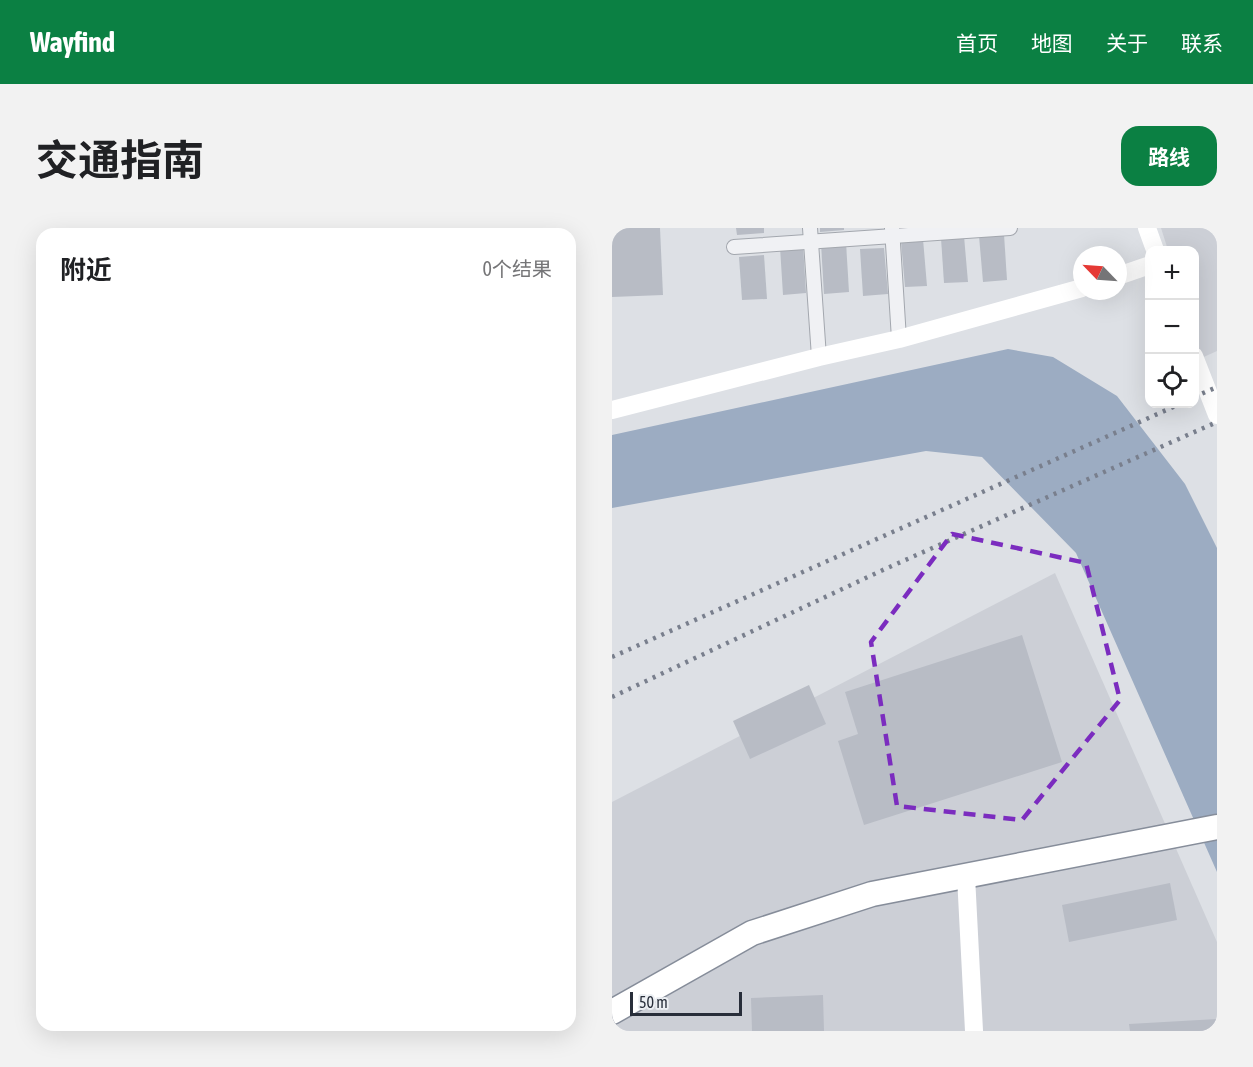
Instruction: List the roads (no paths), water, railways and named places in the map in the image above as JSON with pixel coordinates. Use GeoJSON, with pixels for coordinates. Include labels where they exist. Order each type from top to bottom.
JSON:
{"type":"FeatureCollection","features":[{"type":"Feature","properties":{"kind":"highway"},"geometry":{"type":"LineString","coordinates":[[612,1012],[752,933],[872,894],[1217,827]]}},
{"type":"Feature","properties":{"kind":"highway"},"geometry":{"type":"LineString","coordinates":[[612,1000],[748,924],[869,884],[964,866],[1159,839]]}},
{"type":"Feature","properties":{"kind":"street"},"geometry":{"type":"LineString","coordinates":[[734,247],[810,235],[1010,228]]}},
{"type":"Feature","properties":{"kind":"street"},"geometry":{"type":"LineString","coordinates":[[1147,228],[1154,246]]}},
{"type":"Feature","properties":{"kind":"street"},"geometry":{"type":"LineString","coordinates":[[892,232],[899,339]]}},
{"type":"Feature","properties":{"kind":"street"},"geometry":{"type":"LineString","coordinates":[[810,235],[819,357]]}},
{"type":"Feature","properties":{"kind":"street"},"geometry":{"type":"LineString","coordinates":[[1127,273],[1145,266]]}},
{"type":"Feature","properties":{"kind":"street"},"geometry":{"type":"LineString","coordinates":[[612,410],[899,339],[1073,291]]}},
{"type":"Feature","properties":{"kind":"street"},"geometry":{"type":"LineString","coordinates":[[1199,369],[1217,415]]}},
{"type":"Feature","properties":{"kind":"street"},"geometry":{"type":"LineString","coordinates":[[966,876],[974,1031]]}},
{"type":"Feature","properties":{"kind":"water"},"geometry":{"type":"Polygon","coordinates":[[[1008,349],[1053,357],[1117,396],[1185,484],[1217,548],[1217,872],[1076,553],[982,457],[926,451],[612,508],[612,435],[1008,349]]]}},
{"type":"Feature","properties":{"kind":"railway"},"geometry":{"type":"LineString","coordinates":[[1199,395],[1217,387]]}},
{"type":"Feature","properties":{"kind":"railway"},"geometry":{"type":"LineString","coordinates":[[612,657],[1171,408]]}},
{"type":"Feature","properties":{"kind":"railway"},"geometry":{"type":"LineString","coordinates":[[612,697],[885,569],[1217,422]]}}]}
